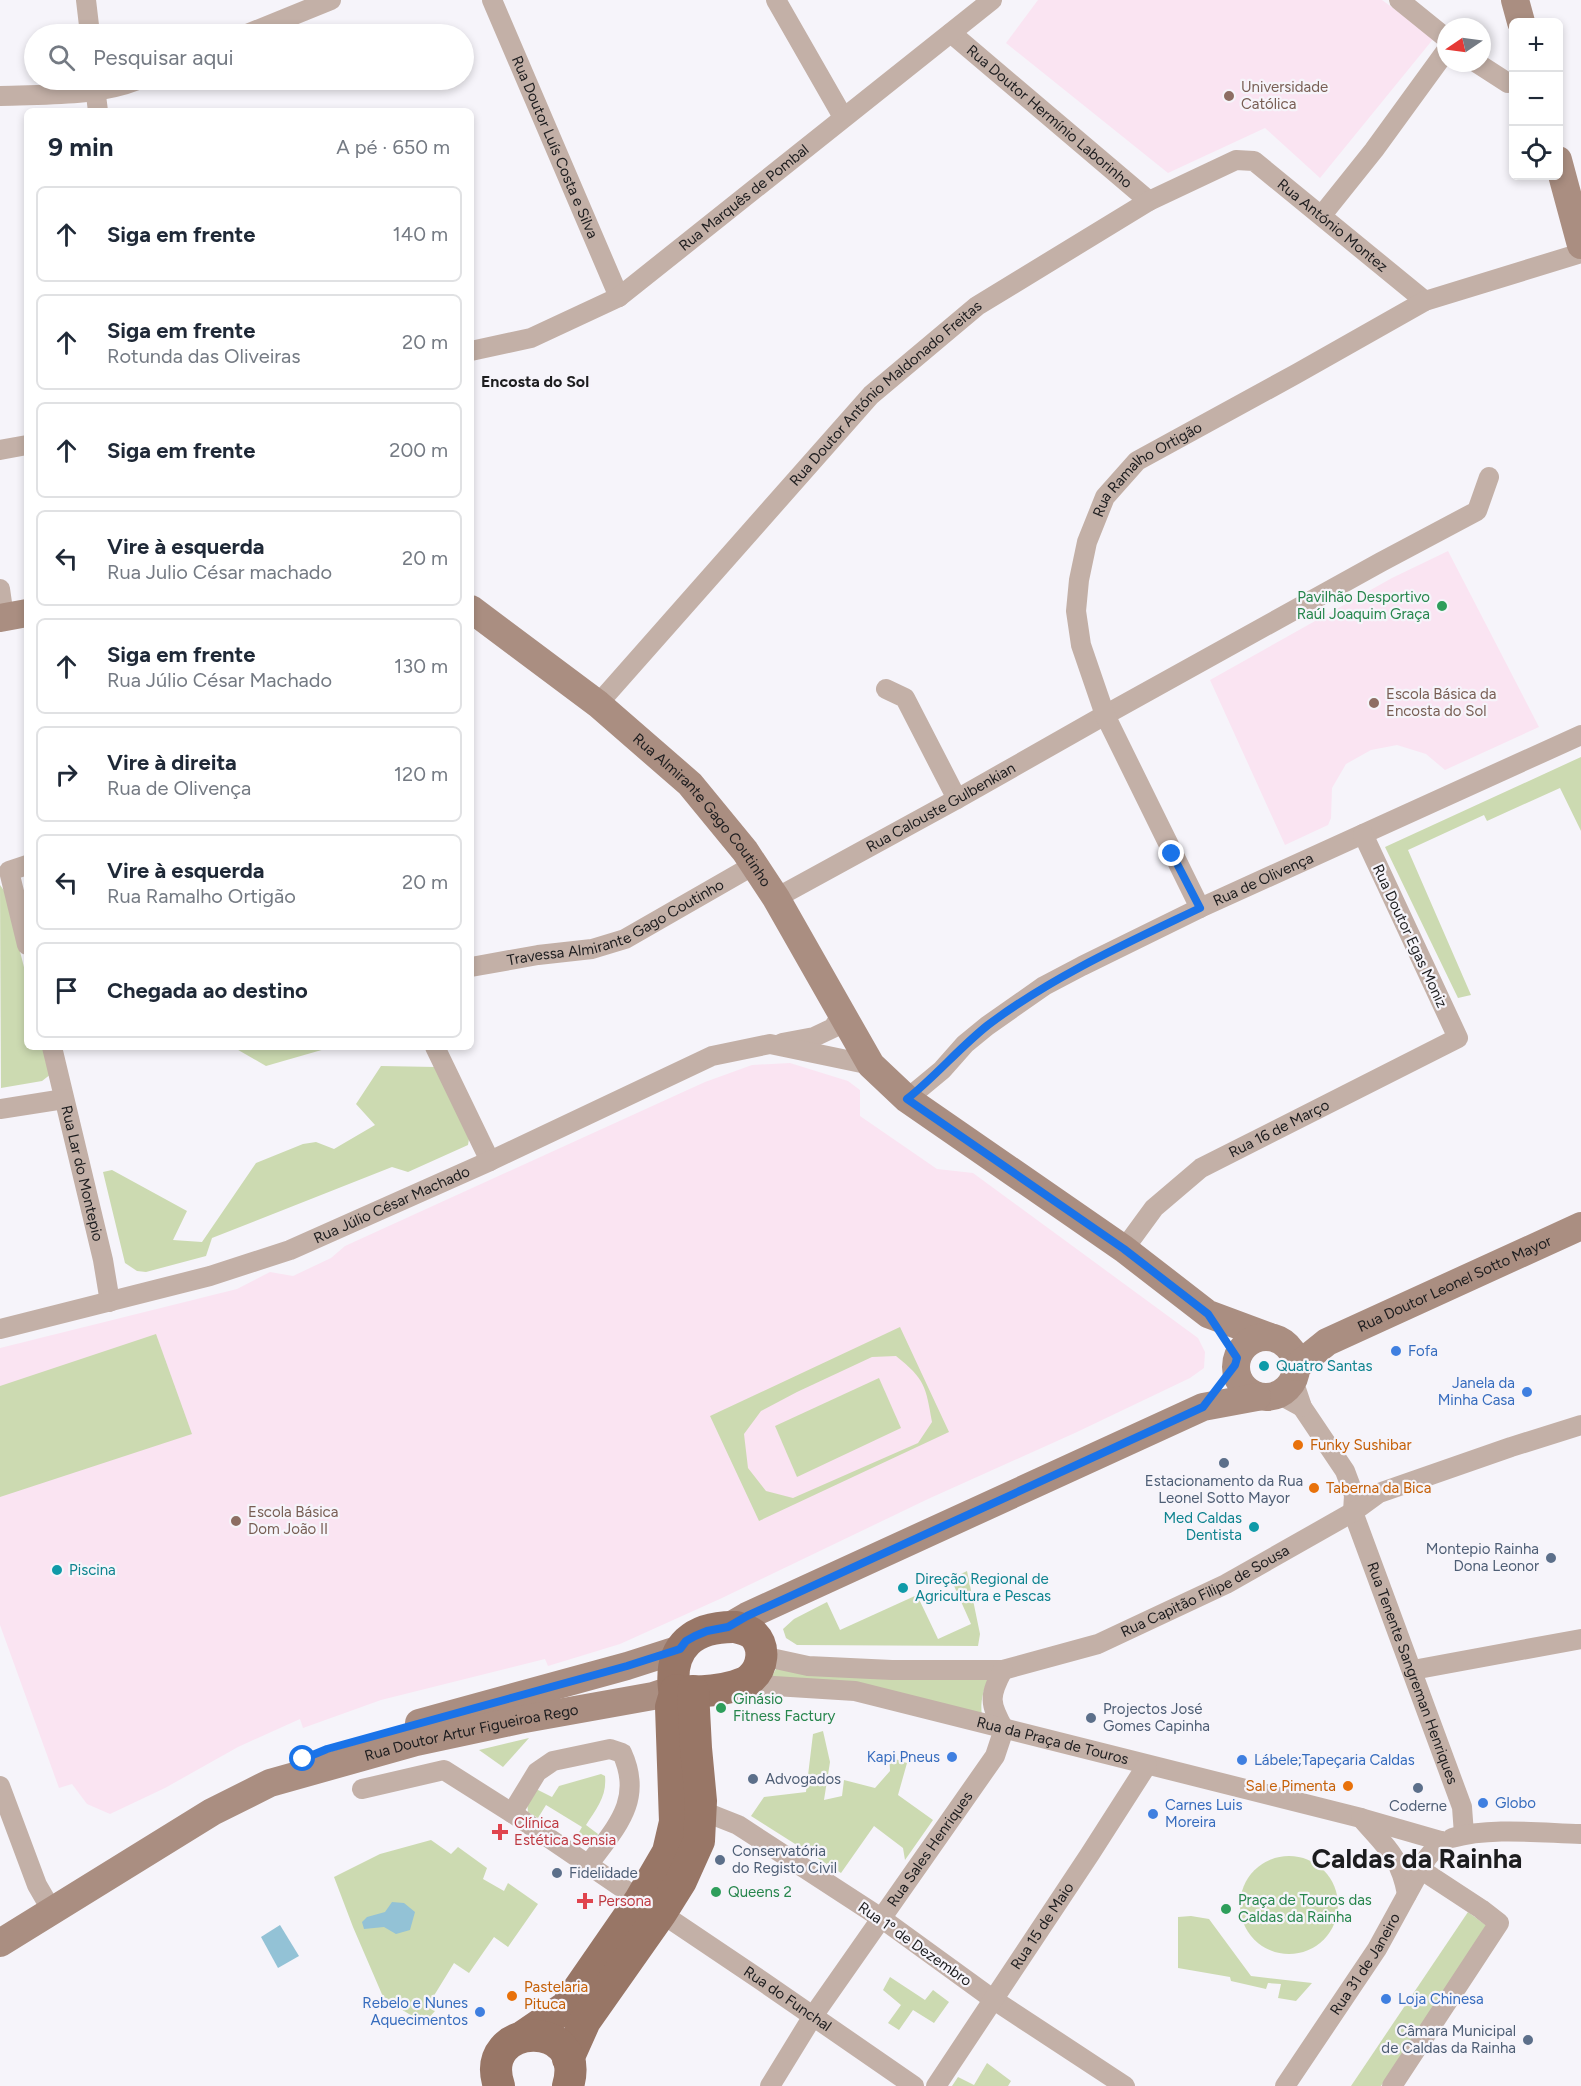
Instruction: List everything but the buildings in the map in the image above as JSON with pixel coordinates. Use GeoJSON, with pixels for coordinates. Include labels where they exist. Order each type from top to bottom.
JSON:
{"type":"FeatureCollection","features":[{"type":"Feature","properties":{"kind":"main road"},"geometry":{"type":"LineString","coordinates":[[1515,0],[1520,18]]}},
{"type":"Feature","properties":{"kind":"main road"},"geometry":{"type":"LineString","coordinates":[[1563,178],[1581,245]]}},
{"type":"Feature","properties":{"kind":"main road","name":"Rua Almirante Gago Coutinho"},"geometry":{"type":"LineString","coordinates":[[474,611],[598,705],[690,784],[754,865],[776,898],[871,1065]]}},
{"type":"Feature","properties":{"kind":"main road"},"geometry":{"type":"LineString","coordinates":[[871,1065],[907,1099],[1124,1249],[1208,1314],[1276,1339],[1289,1348],[1294,1357],[1285,1389],[1247,1392],[1236,1375],[1236,1361],[1242,1348],[1250,1341],[1260,1337],[1276,1339]]}},
{"type":"Feature","properties":{"kind":"main road","name":"Rua Doutor Leonel Sotto Mayor"},"geometry":{"type":"LineString","coordinates":[[728,1627],[747,1616],[1203,1407],[1285,1389],[1327,1342],[1581,1226]]}},
{"type":"Feature","properties":{"kind":"main road"},"geometry":{"type":"LineString","coordinates":[[1208,1314],[1236,1361]]}},
{"type":"Feature","properties":{"kind":"main road","name":"Rua Doutor Leonel Sotto Mayor"},"geometry":{"type":"LineString","coordinates":[[1276,1339],[1327,1342]]}},
{"type":"Feature","properties":{"kind":"main road","name":"Rua Doutor Leonel Sotto Mayor"},"geometry":{"type":"LineString","coordinates":[[1203,1407],[1236,1361]]}},
{"type":"Feature","properties":{"kind":"main road","name":"Rua Doutor Leonel Sotto Mayor"},"geometry":{"type":"LineString","coordinates":[[760,1649],[791,1597]]}},
{"type":"Feature","properties":{"kind":"main road"},"geometry":{"type":"LineString","coordinates":[[497,2084],[497,2061],[501,2052],[516,2039],[566,2007],[650,1907],[681,1881],[699,1841],[700,1810],[681,1690],[673,1667],[680,1649],[686,1641],[695,1636],[728,1627],[736,1627],[752,1633],[760,1649],[756,1674],[742,1684],[730,1688],[681,1690]]}},
{"type":"Feature","properties":{"kind":"main road","name":"Rua Doutor Artur Figueiroa Rego"},"geometry":{"type":"LineString","coordinates":[[0,1943],[212,1812],[270,1783],[303,1759],[327,1749],[617,1669],[680,1649]]}},
{"type":"Feature","properties":{"kind":"main road"},"geometry":{"type":"LineString","coordinates":[[572,2077],[585,2021],[650,1907],[668,1851],[675,1822],[671,1707],[681,1690]]}},
{"type":"Feature","properties":{"kind":"main road","name":"Rua Doutor Artur Figueiroa Rego"},"geometry":{"type":"LineString","coordinates":[[270,1783],[416,1742],[681,1690]]}},
{"type":"Feature","properties":{"kind":"main road"},"geometry":{"type":"LineString","coordinates":[[525,2035],[537,2035],[553,2040],[562,2048],[572,2077]]}},
{"type":"Feature","properties":{"kind":"street"},"geometry":{"type":"LineString","coordinates":[[86,0],[89,24]]}},
{"type":"Feature","properties":{"kind":"street"},"geometry":{"type":"LineString","coordinates":[[272,24],[331,0]]}},
{"type":"Feature","properties":{"kind":"street","name":"Rua Doutor Luís Costa e Silva"},"geometry":{"type":"LineString","coordinates":[[492,0],[619,297]]}},
{"type":"Feature","properties":{"kind":"street"},"geometry":{"type":"LineString","coordinates":[[776,0],[843,117]]}},
{"type":"Feature","properties":{"kind":"street","name":"Rua Marquês de Pombal"},"geometry":{"type":"LineString","coordinates":[[474,350],[531,338],[619,297],[992,0]]}},
{"type":"Feature","properties":{"kind":"street"},"geometry":{"type":"LineString","coordinates":[[1399,0],[1437,31]]}},
{"type":"Feature","properties":{"kind":"street","name":"Rua Doutor Hermínio Laborinho"},"geometry":{"type":"LineString","coordinates":[[951,33],[1149,201]]}},
{"type":"Feature","properties":{"kind":"street"},"geometry":{"type":"LineString","coordinates":[[1322,215],[1374,150],[1437,63]]}},
{"type":"Feature","properties":{"kind":"street"},"geometry":{"type":"LineString","coordinates":[[1491,72],[1509,83]]}},
{"type":"Feature","properties":{"kind":"street"},"geometry":{"type":"LineString","coordinates":[[0,96],[96,94]]}},
{"type":"Feature","properties":{"kind":"street","name":"Rua Doutor António Maldonado Freitas"},"geometry":{"type":"LineString","coordinates":[[598,705],[871,395],[977,306],[1149,201],[1236,160]]}},
{"type":"Feature","properties":{"kind":"street","name":"Rua António Montez"},"geometry":{"type":"LineString","coordinates":[[1236,160],[1254,161],[1425,301]]}},
{"type":"Feature","properties":{"kind":"street","name":"Rua Ramalho Ortigão"},"geometry":{"type":"LineString","coordinates":[[1200,908],[1105,715],[1081,645],[1076,611],[1078,580],[1087,542],[1105,497],[1137,461],[1425,301],[1581,253]]}},
{"type":"Feature","properties":{"kind":"street"},"geometry":{"type":"LineString","coordinates":[[0,450],[24,446]]}},
{"type":"Feature","properties":{"kind":"street","name":"Rua Calouste Gulbenkian"},"geometry":{"type":"LineString","coordinates":[[776,898],[1381,562],[1477,512],[1489,477]]}},
{"type":"Feature","properties":{"kind":"street"},"geometry":{"type":"LineString","coordinates":[[0,589],[10,616]]}},
{"type":"Feature","properties":{"kind":"street"},"geometry":{"type":"LineString","coordinates":[[886,689],[905,698],[957,799]]}},
{"type":"Feature","properties":{"kind":"street","name":"Rua de Olivença"},"geometry":{"type":"LineString","coordinates":[[907,1099],[942,1070],[972,1038],[1044,986],[1200,908],[1581,735]]}},
{"type":"Feature","properties":{"kind":"street","name":"Rua Doutor Egas Moniz"},"geometry":{"type":"LineString","coordinates":[[1363,834],[1458,1038]]}},
{"type":"Feature","properties":{"kind":"street","name":"Travessa Almirante Gago Coutinho"},"geometry":{"type":"LineString","coordinates":[[474,966],[538,955],[592,949],[625,939],[754,865]]}},
{"type":"Feature","properties":{"kind":"street"},"geometry":{"type":"LineString","coordinates":[[12,870],[24,930]]}},
{"type":"Feature","properties":{"kind":"street","name":"Rua Júlio César Machado"},"geometry":{"type":"LineString","coordinates":[[0,1329],[210,1276],[290,1250],[490,1161],[712,1056],[814,1037],[833,1028],[842,1014]]}},
{"type":"Feature","properties":{"kind":"street","name":"Rua 16 de Março"},"geometry":{"type":"LineString","coordinates":[[1124,1249],[1154,1208],[1201,1168],[1458,1038]]}},
{"type":"Feature","properties":{"kind":"street","name":"Rua Júlio César Machado"},"geometry":{"type":"LineString","coordinates":[[770,1044],[871,1065]]}},
{"type":"Feature","properties":{"kind":"street","name":"Rua Lar do Montepio"},"geometry":{"type":"LineString","coordinates":[[53,1050],[103,1260],[110,1302]]}},
{"type":"Feature","properties":{"kind":"street"},"geometry":{"type":"LineString","coordinates":[[436,1050],[490,1161]]}},
{"type":"Feature","properties":{"kind":"street"},"geometry":{"type":"LineString","coordinates":[[0,1109],[64,1099]]}},
{"type":"Feature","properties":{"kind":"street","name":"Rua Tenente Sangreman Henriques"},"geometry":{"type":"LineString","coordinates":[[1285,1389],[1345,1471],[1353,1492],[1353,1512],[1462,1807],[1464,1834]]}},
{"type":"Feature","properties":{"kind":"street","name":"Rua Capitão Filipe de Sousa"},"geometry":{"type":"LineString","coordinates":[[760,1649],[808,1665],[892,1670],[1003,1670],[1098,1644],[1226,1584],[1353,1512],[1379,1493],[1581,1425]]}},
{"type":"Feature","properties":{"kind":"street"},"geometry":{"type":"LineString","coordinates":[[1413,1670],[1581,1640]]}},
{"type":"Feature","properties":{"kind":"street"},"geometry":{"type":"LineString","coordinates":[[1003,1670],[992,1690],[992,1709],[1004,1729]]}},
{"type":"Feature","properties":{"kind":"street","name":"Rua da Praça de Touros"},"geometry":{"type":"LineString","coordinates":[[742,1684],[855,1691],[1361,1818],[1441,1841]]}},
{"type":"Feature","properties":{"kind":"street","name":"Rua Sales Henriques"},"geometry":{"type":"LineString","coordinates":[[770,2086],[813,2016],[995,1756],[1004,1729]]}},
{"type":"Feature","properties":{"kind":"street"},"geometry":{"type":"LineString","coordinates":[[512,1813],[537,1772],[552,1761],[610,1749],[622,1754],[627,1764],[630,1798],[624,1814],[589,1864]]}},
{"type":"Feature","properties":{"kind":"street","name":"Rua 15 de Maio"},"geometry":{"type":"LineString","coordinates":[[936,2086],[1147,1765]]}},
{"type":"Feature","properties":{"kind":"street","name":"Rua do Funchal"},"geometry":{"type":"LineString","coordinates":[[362,1789],[444,1770],[589,1864],[914,2086]]}},
{"type":"Feature","properties":{"kind":"street"},"geometry":{"type":"LineString","coordinates":[[0,1786],[37,1885],[52,1911]]}},
{"type":"Feature","properties":{"kind":"street","name":"Rua 1º de Dezembro"},"geometry":{"type":"LineString","coordinates":[[700,1810],[738,1825],[880,1918],[994,2000],[1125,2086]]}},
{"type":"Feature","properties":{"kind":"street"},"geometry":{"type":"LineString","coordinates":[[1361,1818],[1396,1858],[1403,1873],[1407,1894]]}},
{"type":"Feature","properties":{"kind":"street"},"geometry":{"type":"LineString","coordinates":[[1441,1841],[1464,1834],[1507,1832],[1581,1834]]}},
{"type":"Feature","properties":{"kind":"street","name":"Rua 31 de Janeiro"},"geometry":{"type":"LineString","coordinates":[[1284,2086],[1377,1949],[1420,1869],[1441,1841]]}},
{"type":"Feature","properties":{"kind":"street"},"geometry":{"type":"LineString","coordinates":[[1392,2086],[1499,1923],[1420,1869]]}},
{"type":"Feature","properties":{"kind":"shaded area","name":"Universidade Católica"},"geometry":{"type":"Polygon","coordinates":[[[1038,0],[1382,0],[1434,38],[1320,178],[1265,128],[1168,173],[1006,43],[1038,0]]]}},
{"type":"Feature","properties":{"kind":"shaded area","name":"Escola Básica da Encosta do Sol"},"geometry":{"type":"Polygon","coordinates":[[[1448,551],[1539,727],[1445,770],[1426,754],[1397,745],[1371,750],[1346,764],[1332,788],[1331,818],[1328,825],[1285,845],[1210,680],[1392,578],[1448,551]]]}},
{"type":"Feature","properties":{"kind":"shaded area"},"geometry":{"type":"Polygon","coordinates":[[[790,1063],[848,1081],[860,1090],[860,1116],[937,1169],[973,1173],[1198,1338],[1205,1352],[1204,1368],[1190,1378],[1077,1432],[928,1499],[722,1598],[620,1644],[548,1666],[545,1659],[381,1700],[303,1728],[300,1719],[238,1747],[165,1788],[110,1814],[87,1804],[72,1784],[59,1788],[0,1625],[0,1348],[237,1289],[270,1272],[293,1276],[331,1258],[345,1246],[705,1082],[752,1065],[790,1063]]]}},
{"type":"Feature","properties":{"kind":"green space"},"geometry":{"type":"Polygon","coordinates":[[[1581,757],[1581,831],[1560,788],[1487,821],[1484,815],[1408,850],[1471,995],[1458,998],[1385,847],[1581,757]]]}},
{"type":"Feature","properties":{"kind":"green space"},"geometry":{"type":"Polygon","coordinates":[[[0,885],[5,892],[24,967],[24,1050],[45,1050],[51,1074],[42,1081],[1,1088],[0,885]]]}},
{"type":"Feature","properties":{"kind":"green space"},"geometry":{"type":"Polygon","coordinates":[[[238,1050],[322,1050],[266,1066],[238,1050]]]}},
{"type":"Feature","properties":{"kind":"green space"},"geometry":{"type":"Polygon","coordinates":[[[381,1066],[436,1067],[469,1139],[468,1145],[408,1172],[392,1167],[212,1238],[206,1256],[146,1272],[137,1271],[125,1263],[103,1172],[112,1170],[187,1211],[173,1240],[202,1242],[256,1163],[303,1144],[316,1142],[334,1149],[375,1125],[356,1104],[381,1066]]]}},
{"type":"Feature","properties":{"kind":"green space"},"geometry":{"type":"Polygon","coordinates":[[[900,1327],[949,1432],[759,1521],[710,1416],[900,1327]],[[896,1356],[872,1357],[761,1411],[744,1434],[748,1468],[766,1491],[793,1498],[918,1443],[932,1422],[926,1392],[919,1378],[896,1356]]]}},
{"type":"Feature","properties":{"kind":"green space"},"geometry":{"type":"Polygon","coordinates":[[[156,1334],[192,1434],[0,1497],[0,1386],[156,1334]]]}},
{"type":"Feature","properties":{"kind":"green space"},"geometry":{"type":"Polygon","coordinates":[[[879,1378],[901,1428],[797,1477],[775,1426],[879,1378]]]}},
{"type":"Feature","properties":{"kind":"green space"},"geometry":{"type":"Polygon","coordinates":[[[967,1571],[980,1634],[978,1646],[797,1645],[786,1638],[783,1629],[794,1619],[827,1602],[840,1630],[917,1595],[938,1639],[971,1624],[951,1579],[967,1571]]]}},
{"type":"Feature","properties":{"kind":"green space"},"geometry":{"type":"Polygon","coordinates":[[[776,1669],[989,1677],[981,1706],[982,1716],[768,1683],[776,1669]]]}},
{"type":"Feature","properties":{"kind":"green space"},"geometry":{"type":"Polygon","coordinates":[[[823,1731],[830,1762],[824,1800],[842,1796],[844,1780],[875,1788],[890,1771],[889,1753],[895,1759],[907,1763],[898,1795],[933,1820],[905,1860],[903,1848],[874,1826],[841,1873],[751,1816],[764,1797],[806,1792],[813,1734],[823,1731]]]}},
{"type":"Feature","properties":{"kind":"green space"},"geometry":{"type":"Polygon","coordinates":[[[529,1738],[503,1767],[479,1750],[529,1738]]]}},
{"type":"Feature","properties":{"kind":"green space"},"geometry":{"type":"Polygon","coordinates":[[[601,1774],[605,1776],[603,1796],[586,1825],[598,1834],[591,1847],[585,1847],[574,1841],[582,1827],[546,1805],[538,1818],[528,1812],[527,1802],[536,1789],[552,1797],[559,1786],[601,1774]]]}},
{"type":"Feature","properties":{"kind":"green space"},"geometry":{"type":"Polygon","coordinates":[[[431,1840],[451,1854],[458,1847],[487,1868],[483,1879],[504,1891],[508,1883],[538,1904],[508,1947],[494,1937],[469,1973],[454,1963],[427,2007],[435,2011],[424,2023],[384,1999],[334,1877],[380,1854],[431,1840]]]}},
{"type":"Feature","properties":{"kind":"green space"},"geometry":{"type":"Polygon","coordinates":[[[1289,1856],[1308,1860],[1324,1870],[1334,1886],[1338,1905],[1334,1924],[1324,1940],[1308,1950],[1289,1954],[1270,1950],[1254,1940],[1244,1924],[1240,1905],[1244,1886],[1254,1870],[1270,1860],[1289,1856]]]}},
{"type":"Feature","properties":{"kind":"green space"},"geometry":{"type":"Polygon","coordinates":[[[1468,1912],[1487,1926],[1381,2086],[1351,2086],[1468,1912]]]}},
{"type":"Feature","properties":{"kind":"green space"},"geometry":{"type":"Polygon","coordinates":[[[1191,1916],[1209,1919],[1251,1976],[1312,1983],[1296,2001],[1278,1998],[1281,1984],[1268,1983],[1266,1989],[1231,1981],[1230,1977],[1178,1968],[1178,1917],[1191,1916]]]}},
{"type":"Feature","properties":{"kind":"green space"},"geometry":{"type":"Polygon","coordinates":[[[890,1977],[925,2000],[933,1990],[949,2002],[934,2023],[913,2010],[899,2030],[888,2023],[901,2005],[883,1990],[890,1977]]]}},
{"type":"Feature","properties":{"kind":"green space"},"geometry":{"type":"Polygon","coordinates":[[[987,2063],[1011,2081],[1008,2086],[952,2086],[958,2077],[974,2085],[987,2063]]]}},
{"type":"Feature","properties":{"kind":"water"},"geometry":{"type":"Polygon","coordinates":[[[392,1902],[404,1903],[415,1912],[410,1930],[396,1934],[384,1927],[364,1929],[362,1922],[367,1917],[385,1912],[392,1902]]]}},
{"type":"Feature","properties":{"kind":"water"},"geometry":{"type":"Polygon","coordinates":[[[280,1925],[299,1956],[278,1968],[261,1937],[280,1925]]]}},
{"type":"Feature","properties":{"kind":"place","name":"Universidade Católica"},"geometry":{"type":"Point","coordinates":[1229,96]}},
{"type":"Feature","properties":{"kind":"place","name":"Pavilhão Desportivo Raúl Joaquim Graça"},"geometry":{"type":"Point","coordinates":[1442,606]}},
{"type":"Feature","properties":{"kind":"place","name":"Escola Básica da Encosta do Sol"},"geometry":{"type":"Point","coordinates":[1374,703]}},
{"type":"Feature","properties":{"kind":"place","name":"Fofa"},"geometry":{"type":"Point","coordinates":[1396,1351]}},
{"type":"Feature","properties":{"kind":"place","name":"Quatro Santas"},"geometry":{"type":"Point","coordinates":[1264,1366]}},
{"type":"Feature","properties":{"kind":"place","name":"Janela da Minha Casa"},"geometry":{"type":"Point","coordinates":[1527,1392]}},
{"type":"Feature","properties":{"kind":"place","name":"Funky Sushibar"},"geometry":{"type":"Point","coordinates":[1298,1445]}},
{"type":"Feature","properties":{"kind":"place","name":"Estacionamento da Rua Leonel Sotto Mayor"},"geometry":{"type":"Point","coordinates":[1224,1463]}},
{"type":"Feature","properties":{"kind":"place","name":"Taberna da Bica"},"geometry":{"type":"Point","coordinates":[1314,1488]}},
{"type":"Feature","properties":{"kind":"place","name":"Escola Básica Dom João II"},"geometry":{"type":"Point","coordinates":[236,1521]}},
{"type":"Feature","properties":{"kind":"place","name":"Med Caldas Dentista"},"geometry":{"type":"Point","coordinates":[1254,1527]}},
{"type":"Feature","properties":{"kind":"place","name":"Montepio Rainha Dona Leonor"},"geometry":{"type":"Point","coordinates":[1551,1558]}},
{"type":"Feature","properties":{"kind":"place","name":"Piscina"},"geometry":{"type":"Point","coordinates":[57,1570]}},
{"type":"Feature","properties":{"kind":"place","name":"Direção Regional de Agricultura e Pescas"},"geometry":{"type":"Point","coordinates":[903,1588]}},
{"type":"Feature","properties":{"kind":"place","name":"Ginásio Fitness Factury"},"geometry":{"type":"Point","coordinates":[721,1708]}},
{"type":"Feature","properties":{"kind":"place","name":"Projectos José Gomes Capinha"},"geometry":{"type":"Point","coordinates":[1091,1718]}},
{"type":"Feature","properties":{"kind":"place","name":"Kapi Pneus"},"geometry":{"type":"Point","coordinates":[952,1757]}},
{"type":"Feature","properties":{"kind":"place","name":"Lábele;Tapeçaria Caldas"},"geometry":{"type":"Point","coordinates":[1242,1760]}},
{"type":"Feature","properties":{"kind":"place","name":"Advogados"},"geometry":{"type":"Point","coordinates":[753,1779]}},
{"type":"Feature","properties":{"kind":"place","name":"Sal e Pimenta"},"geometry":{"type":"Point","coordinates":[1348,1786]}},
{"type":"Feature","properties":{"kind":"place","name":"Coderne"},"geometry":{"type":"Point","coordinates":[1418,1788]}},
{"type":"Feature","properties":{"kind":"place","name":"Globo"},"geometry":{"type":"Point","coordinates":[1483,1803]}},
{"type":"Feature","properties":{"kind":"place","name":"Carnes Luis Moreira"},"geometry":{"type":"Point","coordinates":[1153,1814]}},
{"type":"Feature","properties":{"kind":"place","name":"Clínica Estética Sensia"},"geometry":{"type":"Point","coordinates":[500,1832]}},
{"type":"Feature","properties":{"kind":"place","name":"Conservatória do Registo Civil"},"geometry":{"type":"Point","coordinates":[720,1860]}},
{"type":"Feature","properties":{"kind":"place","name":"Fidelidade"},"geometry":{"type":"Point","coordinates":[557,1873]}},
{"type":"Feature","properties":{"kind":"place","name":"Queens 2"},"geometry":{"type":"Point","coordinates":[716,1892]}},
{"type":"Feature","properties":{"kind":"place","name":"Persona"},"geometry":{"type":"Point","coordinates":[585,1901]}},
{"type":"Feature","properties":{"kind":"place","name":"Praça de Touros das Caldas da Rainha"},"geometry":{"type":"Point","coordinates":[1226,1909]}},
{"type":"Feature","properties":{"kind":"place","name":"Pastelaria Pituca"},"geometry":{"type":"Point","coordinates":[512,1996]}},
{"type":"Feature","properties":{"kind":"place","name":"Loja Chinesa"},"geometry":{"type":"Point","coordinates":[1386,1999]}},
{"type":"Feature","properties":{"kind":"place","name":"Rebelo e Nunes Aquecimentos"},"geometry":{"type":"Point","coordinates":[480,2012]}},
{"type":"Feature","properties":{"kind":"place","name":"Câmara Municipal de Caldas da Rainha"},"geometry":{"type":"Point","coordinates":[1528,2040]}},
{"type":"Feature","properties":{"kind":"district","name":"Encosta do Sol"},"geometry":{"type":"Point","coordinates":[535,381]}},
{"type":"Feature","properties":{"kind":"district","name":"Caldas da Rainha"},"geometry":{"type":"Point","coordinates":[1417,1858]}},
{"type":"Feature","properties":{"kind":"route"},"geometry":{"type":"LineString","coordinates":[[303,1759],[327,1749],[627,1666],[680,1649],[686,1641],[695,1636],[728,1627],[747,1616],[1203,1407],[1235,1365],[1237,1358],[1208,1314],[1124,1249],[907,1099],[942,1070],[965,1044],[1044,986],[1200,908],[1172,854]]}}]}
